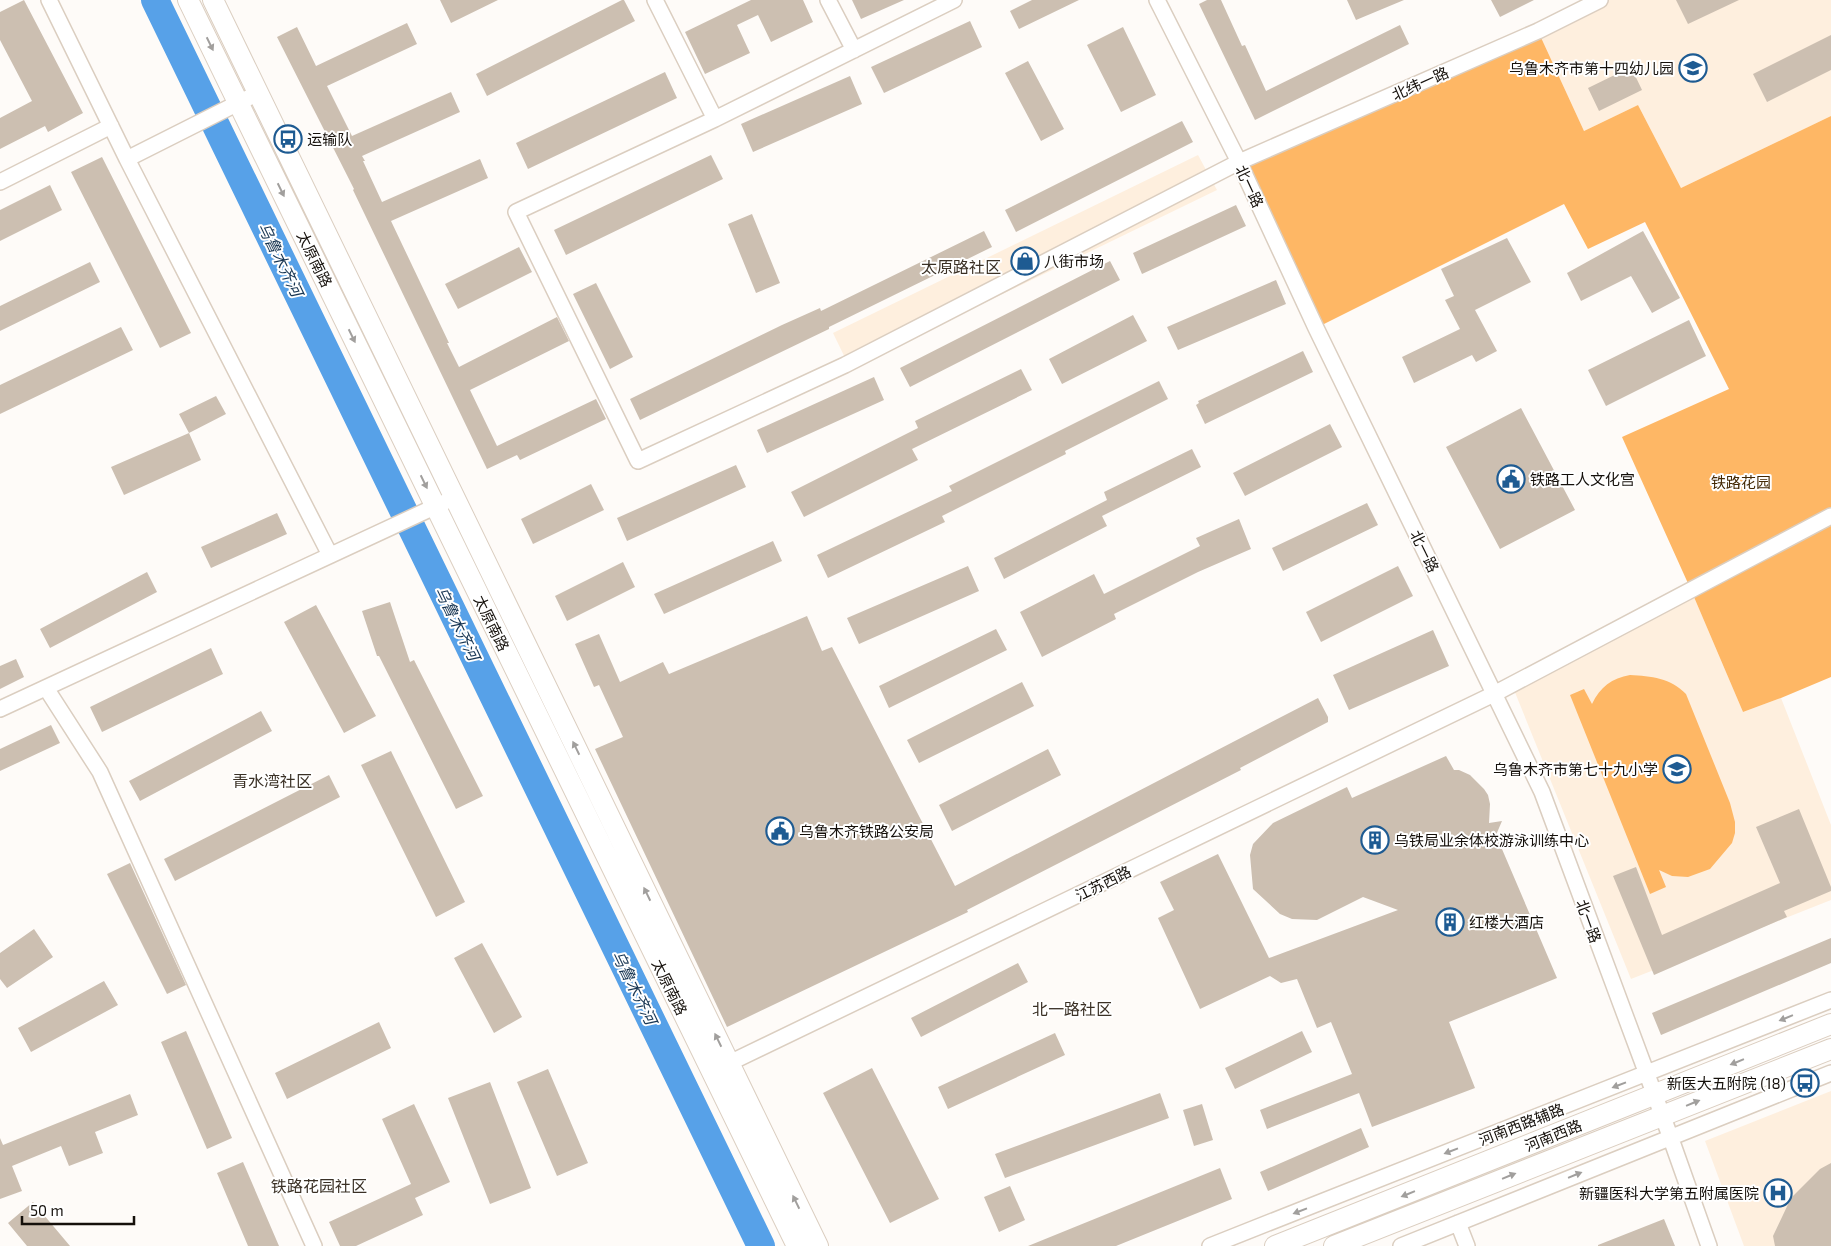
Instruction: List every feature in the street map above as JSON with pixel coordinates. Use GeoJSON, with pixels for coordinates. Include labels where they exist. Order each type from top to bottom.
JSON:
{"type":"FeatureCollection","features":[{"type":"Feature","properties":{"kind":"main road","name":"太原南路"},"geometry":{"type":"LineString","coordinates":[[188,0],[232,106],[427,509],[720,1067],[797,1246]]}},
{"type":"Feature","properties":{"kind":"main road"},"geometry":{"type":"LineString","coordinates":[[213,0],[455,498],[720,1067],[818,1246]]}},
{"type":"Feature","properties":{"kind":"main road","name":"河南西路"},"geometry":{"type":"LineString","coordinates":[[1274,1246],[1831,1024]]}},
{"type":"Feature","properties":{"kind":"main road","name":"河南西路"},"geometry":{"type":"LineString","coordinates":[[1334,1246],[1831,1049]]}},
{"type":"Feature","properties":{"kind":"street"},"geometry":{"type":"LineString","coordinates":[[49,0],[127,159],[330,554]]}},
{"type":"Feature","properties":{"kind":"street"},"geometry":{"type":"LineString","coordinates":[[655,0],[715,119],[954,0]]}},
{"type":"Feature","properties":{"kind":"street"},"geometry":{"type":"LineString","coordinates":[[828,0],[854,50]]}},
{"type":"Feature","properties":{"kind":"street","name":"北一路"},"geometry":{"type":"LineString","coordinates":[[1158,0],[1239,162],[1316,328],[1542,792],[1709,1246]]}},
{"type":"Feature","properties":{"kind":"street","name":"北纬一路"},"geometry":{"type":"LineString","coordinates":[[715,119],[516,212],[638,461],[844,365],[1239,162],[1538,31],[1600,0]]}},
{"type":"Feature","properties":{"kind":"street"},"geometry":{"type":"LineString","coordinates":[[127,159],[258,93]]}},
{"type":"Feature","properties":{"kind":"street"},"geometry":{"type":"LineString","coordinates":[[0,182],[111,126]]}},
{"type":"Feature","properties":{"kind":"street"},"geometry":{"type":"LineString","coordinates":[[0,709],[427,509],[455,498]]}},
{"type":"Feature","properties":{"kind":"street","name":"江苏西路"},"geometry":{"type":"LineString","coordinates":[[720,1067],[1494,694],[1831,516]]}},
{"type":"Feature","properties":{"kind":"street"},"geometry":{"type":"LineString","coordinates":[[46,688],[100,772],[314,1246]]}},
{"type":"Feature","properties":{"kind":"street","name":"河南西路辅路"},"geometry":{"type":"LineString","coordinates":[[1210,1246],[1831,1000]]}},
{"type":"Feature","properties":{"kind":"street"},"geometry":{"type":"LineString","coordinates":[[1401,1246],[1670,1136],[1831,1073]]}},
{"type":"Feature","properties":{"kind":"street"},"geometry":{"type":"LineString","coordinates":[[1458,1223],[1467,1246]]}},
{"type":"Feature","properties":{"kind":"shaded area","name":"乌鲁木齐市第十四幼儿园"},"geometry":{"type":"Polygon","coordinates":[[[1600,0],[1831,0],[1831,116],[1681,188],[1638,105],[1584,131],[1538,31],[1600,0]]]}},
{"type":"Feature","properties":{"kind":"shaded area","name":"八街市场"},"geometry":{"type":"Polygon","coordinates":[[[1198,155],[1217,190],[850,368],[833,333],[1198,155]]]}},
{"type":"Feature","properties":{"kind":"shaded area","name":"乌鲁木齐市第七十九小学"},"geometry":{"type":"Polygon","coordinates":[[[1691,590],[1743,712],[1781,698],[1831,825],[1831,900],[1631,979],[1512,685],[1691,590]]]}},
{"type":"Feature","properties":{"kind":"shaded area","name":"新疆医科大学第五附属医院"},"geometry":{"type":"Polygon","coordinates":[[[1831,1091],[1831,1246],[1744,1246],[1705,1141],[1831,1091]]]}},
{"type":"Feature","properties":{"kind":"green space","name":"铁路花园"},"geometry":{"type":"Polygon","coordinates":[[[1538,31],[1584,131],[1638,105],[1681,188],[1831,116],[1831,677],[1743,712],[1691,590],[1622,437],[1729,389],[1645,222],[1588,249],[1564,204],[1316,328],[1239,162],[1538,31]]]}},
{"type":"Feature","properties":{"kind":"green space"},"geometry":{"type":"Polygon","coordinates":[[[1630,675],[1653,677],[1667,681],[1686,694],[1730,803],[1735,822],[1735,833],[1732,843],[1710,869],[1688,877],[1672,876],[1659,870],[1666,887],[1650,894],[1570,695],[1584,689],[1592,704],[1607,684],[1618,678],[1630,675]]]}},
{"type":"Feature","properties":{"kind":"building"},"geometry":{"type":"Polygon","coordinates":[[[24,0],[83,113],[48,132],[45,126],[0,149],[0,118],[32,101],[0,40],[0,12],[24,0]]]}},
{"type":"Feature","properties":{"kind":"building"},"geometry":{"type":"Polygon","coordinates":[[[440,0],[498,0],[451,23],[440,0]]]}},
{"type":"Feature","properties":{"kind":"building"},"geometry":{"type":"Polygon","coordinates":[[[624,0],[635,21],[487,96],[476,74],[624,0]]]}},
{"type":"Feature","properties":{"kind":"building"},"geometry":{"type":"Polygon","coordinates":[[[751,0],[803,0],[813,22],[771,42],[758,15],[737,25],[750,53],[705,74],[685,32],[751,0]]]}},
{"type":"Feature","properties":{"kind":"building"},"geometry":{"type":"Polygon","coordinates":[[[852,0],[904,0],[861,19],[852,0]]]}},
{"type":"Feature","properties":{"kind":"building"},"geometry":{"type":"Polygon","coordinates":[[[1032,0],[1079,0],[1019,29],[1010,11],[1032,0]]]}},
{"type":"Feature","properties":{"kind":"building"},"geometry":{"type":"Polygon","coordinates":[[[1207,0],[1221,0],[1242,46],[1245,45],[1266,91],[1400,25],[1409,44],[1255,120],[1199,4],[1207,0]]]}},
{"type":"Feature","properties":{"kind":"building"},"geometry":{"type":"Polygon","coordinates":[[[1347,0],[1404,0],[1356,20],[1347,0]]]}},
{"type":"Feature","properties":{"kind":"building"},"geometry":{"type":"Polygon","coordinates":[[[1491,0],[1534,0],[1500,17],[1491,0]]]}},
{"type":"Feature","properties":{"kind":"building"},"geometry":{"type":"Polygon","coordinates":[[[1676,0],[1739,0],[1688,24],[1676,0]]]}},
{"type":"Feature","properties":{"kind":"building"},"geometry":{"type":"Polygon","coordinates":[[[970,21],[982,47],[884,93],[871,67],[970,21]]]}},
{"type":"Feature","properties":{"kind":"building"},"geometry":{"type":"Polygon","coordinates":[[[407,23],[417,44],[327,86],[352,136],[451,92],[460,112],[362,156],[382,202],[480,159],[488,178],[391,221],[459,367],[557,317],[569,341],[470,390],[497,446],[596,399],[606,419],[520,460],[517,455],[487,469],[354,189],[277,37],[297,27],[316,66],[407,23]]]}},
{"type":"Feature","properties":{"kind":"building"},"geometry":{"type":"Polygon","coordinates":[[[1123,27],[1156,95],[1121,112],[1087,45],[1123,27]]]}},
{"type":"Feature","properties":{"kind":"building"},"geometry":{"type":"Polygon","coordinates":[[[1831,35],[1831,70],[1767,102],[1753,74],[1831,35]]]}},
{"type":"Feature","properties":{"kind":"building"},"geometry":{"type":"Polygon","coordinates":[[[1028,61],[1064,129],[1041,141],[1005,73],[1028,61]]]}},
{"type":"Feature","properties":{"kind":"building"},"geometry":{"type":"Polygon","coordinates":[[[1631,67],[1642,90],[1599,111],[1588,88],[1631,67]]]}},
{"type":"Feature","properties":{"kind":"building"},"geometry":{"type":"Polygon","coordinates":[[[665,72],[677,98],[528,169],[516,143],[665,72]]]}},
{"type":"Feature","properties":{"kind":"building"},"geometry":{"type":"Polygon","coordinates":[[[850,76],[862,104],[753,152],[741,124],[850,76]]]}},
{"type":"Feature","properties":{"kind":"building"},"geometry":{"type":"Polygon","coordinates":[[[1182,121],[1193,142],[1016,232],[1005,210],[1182,121]]]}},
{"type":"Feature","properties":{"kind":"building"},"geometry":{"type":"Polygon","coordinates":[[[711,155],[723,179],[566,255],[554,230],[711,155]]]}},
{"type":"Feature","properties":{"kind":"building"},"geometry":{"type":"Polygon","coordinates":[[[102,157],[191,333],[160,348],[71,172],[102,157]]]}},
{"type":"Feature","properties":{"kind":"building"},"geometry":{"type":"Polygon","coordinates":[[[50,185],[62,210],[0,241],[0,210],[50,185]]]}},
{"type":"Feature","properties":{"kind":"building"},"geometry":{"type":"Polygon","coordinates":[[[1236,205],[1246,226],[1142,274],[1133,253],[1236,205]]]}},
{"type":"Feature","properties":{"kind":"building"},"geometry":{"type":"Polygon","coordinates":[[[752,214],[780,283],[756,293],[728,224],[752,214]]]}},
{"type":"Feature","properties":{"kind":"building"},"geometry":{"type":"Polygon","coordinates":[[[984,231],[992,247],[829,327],[829,329],[640,420],[630,399],[782,325],[820,308],[821,311],[984,231]]]}},
{"type":"Feature","properties":{"kind":"building"},"geometry":{"type":"Polygon","coordinates":[[[1643,231],[1680,298],[1652,313],[1631,276],[1581,301],[1567,273],[1643,231]]]}},
{"type":"Feature","properties":{"kind":"building"},"geometry":{"type":"Polygon","coordinates":[[[1507,238],[1531,282],[1475,310],[1497,351],[1476,362],[1472,355],[1414,383],[1402,357],[1460,329],[1445,300],[1454,296],[1441,269],[1507,238]]]}},
{"type":"Feature","properties":{"kind":"building"},"geometry":{"type":"Polygon","coordinates":[[[519,247],[532,272],[458,309],[445,284],[519,247]]]}},
{"type":"Feature","properties":{"kind":"building"},"geometry":{"type":"Polygon","coordinates":[[[1110,261],[1120,280],[910,387],[900,368],[1110,261]]]}},
{"type":"Feature","properties":{"kind":"building"},"geometry":{"type":"Polygon","coordinates":[[[90,262],[100,282],[0,331],[0,306],[90,262]]]}},
{"type":"Feature","properties":{"kind":"building"},"geometry":{"type":"Polygon","coordinates":[[[1276,280],[1286,304],[1178,350],[1167,327],[1276,280]]]}},
{"type":"Feature","properties":{"kind":"building"},"geometry":{"type":"Polygon","coordinates":[[[596,283],[633,357],[610,369],[573,294],[596,283]]]}},
{"type":"Feature","properties":{"kind":"building"},"geometry":{"type":"Polygon","coordinates":[[[1133,315],[1147,341],[1062,384],[1049,359],[1133,315]]]}},
{"type":"Feature","properties":{"kind":"building"},"geometry":{"type":"Polygon","coordinates":[[[1689,320],[1706,356],[1606,406],[1588,370],[1689,320]]]}},
{"type":"Feature","properties":{"kind":"building"},"geometry":{"type":"Polygon","coordinates":[[[121,327],[133,350],[0,414],[0,385],[121,327]]]}},
{"type":"Feature","properties":{"kind":"building"},"geometry":{"type":"Polygon","coordinates":[[[1303,351],[1313,372],[1205,424],[1196,405],[1199,403],[1198,401],[1303,351]]]}},
{"type":"Feature","properties":{"kind":"building"},"geometry":{"type":"Polygon","coordinates":[[[1021,369],[1032,390],[912,449],[918,460],[804,517],[791,492],[918,428],[915,421],[1021,369]]]}},
{"type":"Feature","properties":{"kind":"building"},"geometry":{"type":"Polygon","coordinates":[[[874,377],[884,400],[767,453],[757,430],[874,377]]]}},
{"type":"Feature","properties":{"kind":"building"},"geometry":{"type":"Polygon","coordinates":[[[1159,381],[1168,399],[1065,451],[1066,454],[942,516],[945,522],[828,578],[817,555],[952,491],[949,486],[1159,381]]]}},
{"type":"Feature","properties":{"kind":"building"},"geometry":{"type":"Polygon","coordinates":[[[216,396],[226,414],[189,433],[179,414],[216,396]]]}},
{"type":"Feature","properties":{"kind":"building","name":"铁路工人文化宫"},"geometry":{"type":"Polygon","coordinates":[[[1521,408],[1575,510],[1500,549],[1446,447],[1521,408]]]}},
{"type":"Feature","properties":{"kind":"building"},"geometry":{"type":"Polygon","coordinates":[[[1330,424],[1342,447],[1245,496],[1233,473],[1330,424]]]}},
{"type":"Feature","properties":{"kind":"building"},"geometry":{"type":"Polygon","coordinates":[[[189,433],[201,460],[124,495],[111,467],[189,433]]]}},
{"type":"Feature","properties":{"kind":"building"},"geometry":{"type":"Polygon","coordinates":[[[1192,449],[1201,467],[1102,516],[1107,526],[1004,579],[994,558],[1107,500],[1104,492],[1192,449]]]}},
{"type":"Feature","properties":{"kind":"building"},"geometry":{"type":"Polygon","coordinates":[[[736,465],[746,487],[627,541],[617,518],[736,465]]]}},
{"type":"Feature","properties":{"kind":"building"},"geometry":{"type":"Polygon","coordinates":[[[591,484],[604,510],[533,544],[521,519],[591,484]]]}},
{"type":"Feature","properties":{"kind":"building"},"geometry":{"type":"Polygon","coordinates":[[[1367,503],[1378,525],[1283,571],[1272,548],[1367,503]]]}},
{"type":"Feature","properties":{"kind":"building"},"geometry":{"type":"Polygon","coordinates":[[[277,513],[287,534],[211,568],[201,547],[277,513]]]}},
{"type":"Feature","properties":{"kind":"building"},"geometry":{"type":"Polygon","coordinates":[[[1239,519],[1251,549],[1198,572],[1114,614],[1116,619],[1042,657],[1020,612],[1094,574],[1104,594],[1200,546],[1196,538],[1239,519]]]}},
{"type":"Feature","properties":{"kind":"building"},"geometry":{"type":"Polygon","coordinates":[[[773,541],[782,561],[664,614],[654,594],[773,541]]]}},
{"type":"Feature","properties":{"kind":"building"},"geometry":{"type":"Polygon","coordinates":[[[623,562],[635,587],[567,621],[555,596],[623,562]]]}},
{"type":"Feature","properties":{"kind":"building"},"geometry":{"type":"Polygon","coordinates":[[[968,566],[979,591],[859,644],[847,618],[968,566]]]}},
{"type":"Feature","properties":{"kind":"building"},"geometry":{"type":"Polygon","coordinates":[[[1398,566],[1413,596],[1321,642],[1306,612],[1398,566]]]}},
{"type":"Feature","properties":{"kind":"building"},"geometry":{"type":"Polygon","coordinates":[[[147,572],[157,592],[50,648],[40,629],[147,572]]]}},
{"type":"Feature","properties":{"kind":"building"},"geometry":{"type":"Polygon","coordinates":[[[390,602],[410,662],[414,660],[483,796],[456,809],[379,656],[377,656],[362,611],[390,602]]]}},
{"type":"Feature","properties":{"kind":"building"},"geometry":{"type":"Polygon","coordinates":[[[316,605],[376,716],[344,733],[284,622],[316,605]]]}},
{"type":"Feature","properties":{"kind":"building","name":"乌鲁木齐铁路公安局"},"geometry":{"type":"Polygon","coordinates":[[[807,616],[822,651],[832,647],[955,886],[1318,698],[1328,717],[1328,722],[1240,768],[1241,770],[967,910],[968,912],[727,1027],[595,749],[623,737],[599,685],[594,687],[575,644],[599,634],[620,682],[663,662],[669,674],[807,616]]]}},
{"type":"Feature","properties":{"kind":"building"},"geometry":{"type":"Polygon","coordinates":[[[996,629],[1007,650],[889,708],[879,686],[996,629]]]}},
{"type":"Feature","properties":{"kind":"building"},"geometry":{"type":"Polygon","coordinates":[[[1433,630],[1449,666],[1349,710],[1333,675],[1433,630]]]}},
{"type":"Feature","properties":{"kind":"building"},"geometry":{"type":"Polygon","coordinates":[[[211,648],[223,674],[102,732],[90,707],[211,648]]]}},
{"type":"Feature","properties":{"kind":"building"},"geometry":{"type":"Polygon","coordinates":[[[16,659],[24,677],[0,689],[0,666],[16,659]]]}},
{"type":"Feature","properties":{"kind":"building"},"geometry":{"type":"Polygon","coordinates":[[[1022,682],[1034,706],[919,763],[907,740],[1022,682]]]}},
{"type":"Feature","properties":{"kind":"building"},"geometry":{"type":"Polygon","coordinates":[[[261,711],[272,731],[140,801],[129,781],[261,711]]]}},
{"type":"Feature","properties":{"kind":"building"},"geometry":{"type":"Polygon","coordinates":[[[51,725],[60,743],[0,771],[0,749],[51,725]]]}},
{"type":"Feature","properties":{"kind":"building"},"geometry":{"type":"Polygon","coordinates":[[[1048,749],[1061,775],[952,831],[939,805],[1048,749]]]}},
{"type":"Feature","properties":{"kind":"building"},"geometry":{"type":"Polygon","coordinates":[[[391,751],[465,902],[436,917],[361,765],[391,751]]]}},
{"type":"Feature","properties":{"kind":"building"},"geometry":{"type":"Polygon","coordinates":[[[1446,756],[1454,770],[1470,775],[1488,795],[1490,804],[1489,823],[1502,821],[1496,835],[1557,978],[1449,1022],[1475,1088],[1372,1127],[1359,1093],[1267,1129],[1260,1110],[1352,1074],[1331,1022],[1317,1028],[1297,979],[1281,983],[1270,976],[1200,1009],[1158,918],[1174,910],[1160,882],[1218,854],[1269,958],[1398,910],[1363,897],[1317,920],[1292,919],[1280,914],[1253,889],[1250,855],[1253,844],[1273,823],[1347,787],[1352,798],[1446,756]]]}},
{"type":"Feature","properties":{"kind":"building"},"geometry":{"type":"Polygon","coordinates":[[[329,775],[340,797],[175,881],[164,859],[329,775]]]}},
{"type":"Feature","properties":{"kind":"building"},"geometry":{"type":"Polygon","coordinates":[[[1799,809],[1831,891],[1784,911],[1787,917],[1654,975],[1613,876],[1636,867],[1662,935],[1780,883],[1756,827],[1799,809]]]}},
{"type":"Feature","properties":{"kind":"building"},"geometry":{"type":"Polygon","coordinates":[[[130,863],[186,985],[167,994],[107,874],[130,863]]]}},
{"type":"Feature","properties":{"kind":"building"},"geometry":{"type":"Polygon","coordinates":[[[34,929],[53,957],[7,988],[0,979],[0,953],[34,929]]]}},
{"type":"Feature","properties":{"kind":"building"},"geometry":{"type":"Polygon","coordinates":[[[1831,938],[1831,963],[1661,1035],[1652,1013],[1831,938]]]}},
{"type":"Feature","properties":{"kind":"building"},"geometry":{"type":"Polygon","coordinates":[[[482,943],[522,1017],[494,1033],[454,958],[482,943]]]}},
{"type":"Feature","properties":{"kind":"building"},"geometry":{"type":"Polygon","coordinates":[[[1018,963],[1028,982],[921,1037],[911,1018],[1018,963]]]}},
{"type":"Feature","properties":{"kind":"building"},"geometry":{"type":"Polygon","coordinates":[[[104,981],[118,1005],[31,1052],[18,1028],[104,981]]]}},
{"type":"Feature","properties":{"kind":"building"},"geometry":{"type":"Polygon","coordinates":[[[379,1022],[391,1048],[287,1099],[275,1073],[379,1022]]]}},
{"type":"Feature","properties":{"kind":"building"},"geometry":{"type":"Polygon","coordinates":[[[186,1031],[232,1138],[207,1149],[161,1042],[186,1031]]]}},
{"type":"Feature","properties":{"kind":"building"},"geometry":{"type":"Polygon","coordinates":[[[1302,1031],[1312,1052],[1235,1089],[1225,1068],[1302,1031]]]}},
{"type":"Feature","properties":{"kind":"building"},"geometry":{"type":"Polygon","coordinates":[[[1055,1033],[1065,1055],[948,1109],[938,1087],[1055,1033]]]}},
{"type":"Feature","properties":{"kind":"building"},"geometry":{"type":"Polygon","coordinates":[[[872,1068],[939,1199],[890,1223],[823,1093],[872,1068]]]}},
{"type":"Feature","properties":{"kind":"building"},"geometry":{"type":"Polygon","coordinates":[[[548,1069],[588,1163],[557,1176],[517,1082],[548,1069]]]}},
{"type":"Feature","properties":{"kind":"building"},"geometry":{"type":"Polygon","coordinates":[[[490,1082],[531,1188],[490,1204],[448,1098],[490,1082]]]}},
{"type":"Feature","properties":{"kind":"building"},"geometry":{"type":"Polygon","coordinates":[[[1160,1093],[1169,1118],[1005,1178],[995,1154],[1160,1093]]]}},
{"type":"Feature","properties":{"kind":"building"},"geometry":{"type":"Polygon","coordinates":[[[130,1094],[138,1115],[95,1132],[103,1153],[69,1166],[61,1146],[12,1166],[22,1191],[0,1199],[0,1138],[3,1145],[130,1094]]]}},
{"type":"Feature","properties":{"kind":"building"},"geometry":{"type":"Polygon","coordinates":[[[414,1104],[450,1182],[415,1198],[423,1215],[356,1246],[340,1246],[329,1222],[411,1184],[382,1119],[414,1104]]]}},
{"type":"Feature","properties":{"kind":"building"},"geometry":{"type":"Polygon","coordinates":[[[1202,1104],[1213,1140],[1194,1146],[1183,1110],[1202,1104]]]}},
{"type":"Feature","properties":{"kind":"building"},"geometry":{"type":"Polygon","coordinates":[[[1361,1128],[1369,1147],[1268,1191],[1260,1172],[1361,1128]]]}},
{"type":"Feature","properties":{"kind":"building"},"geometry":{"type":"Polygon","coordinates":[[[243,1162],[279,1246],[248,1246],[217,1173],[243,1162]]]}},
{"type":"Feature","properties":{"kind":"building"},"geometry":{"type":"Polygon","coordinates":[[[1831,1163],[1831,1246],[1775,1246],[1773,1236],[1791,1198],[1820,1169],[1831,1163]]]}},
{"type":"Feature","properties":{"kind":"building"},"geometry":{"type":"Polygon","coordinates":[[[1220,1168],[1232,1199],[1116,1246],[1028,1246],[1220,1168]]]}},
{"type":"Feature","properties":{"kind":"building"},"geometry":{"type":"Polygon","coordinates":[[[1010,1186],[1025,1220],[999,1232],[984,1197],[1010,1186]]]}},
{"type":"Feature","properties":{"kind":"building"},"geometry":{"type":"Polygon","coordinates":[[[33,1202],[70,1246],[27,1246],[8,1223],[33,1202]]]}},
{"type":"Feature","properties":{"kind":"building"},"geometry":{"type":"Polygon","coordinates":[[[1664,1219],[1675,1246],[1598,1246],[1598,1245],[1664,1219]]]}},
{"type":"Feature","properties":{"kind":"waterway","name":"乌鲁木齐河"},"geometry":{"type":"LineString","coordinates":[[155,0],[761,1246]]}},
{"type":"Feature","properties":{"kind":"place","name":"乌鲁木齐市第十四幼儿园"},"geometry":{"type":"Point","coordinates":[1693,68]}},
{"type":"Feature","properties":{"kind":"place","name":"运输队"},"geometry":{"type":"Point","coordinates":[288,139]}},
{"type":"Feature","properties":{"kind":"place","name":"八街市场"},"geometry":{"type":"Point","coordinates":[1025,261]}},
{"type":"Feature","properties":{"kind":"place","name":"铁路工人文化宫"},"geometry":{"type":"Point","coordinates":[1511,479]}},
{"type":"Feature","properties":{"kind":"place","name":"乌鲁木齐市第七十九小学"},"geometry":{"type":"Point","coordinates":[1677,769]}},
{"type":"Feature","properties":{"kind":"place","name":"乌鲁木齐铁路公安局"},"geometry":{"type":"Point","coordinates":[780,831]}},
{"type":"Feature","properties":{"kind":"place","name":"乌铁局业余体校游泳训练中心"},"geometry":{"type":"Point","coordinates":[1375,840]}},
{"type":"Feature","properties":{"kind":"place","name":"红楼大酒店"},"geometry":{"type":"Point","coordinates":[1450,922]}},
{"type":"Feature","properties":{"kind":"place","name":"新医大五附院 (18)"},"geometry":{"type":"Point","coordinates":[1805,1083]}},
{"type":"Feature","properties":{"kind":"place","name":"新疆医科大学第五附属医院"},"geometry":{"type":"Point","coordinates":[1778,1193]}},
{"type":"Feature","properties":{"kind":"district","name":"太原路社区"},"geometry":{"type":"Point","coordinates":[961,266]}},
{"type":"Feature","properties":{"kind":"district","name":"青水湾社区"},"geometry":{"type":"Point","coordinates":[272,780]}},
{"type":"Feature","properties":{"kind":"district","name":"北一路社区"},"geometry":{"type":"Point","coordinates":[1072,1008]}},
{"type":"Feature","properties":{"kind":"district","name":"铁路花园社区"},"geometry":{"type":"Point","coordinates":[319,1185]}}]}
